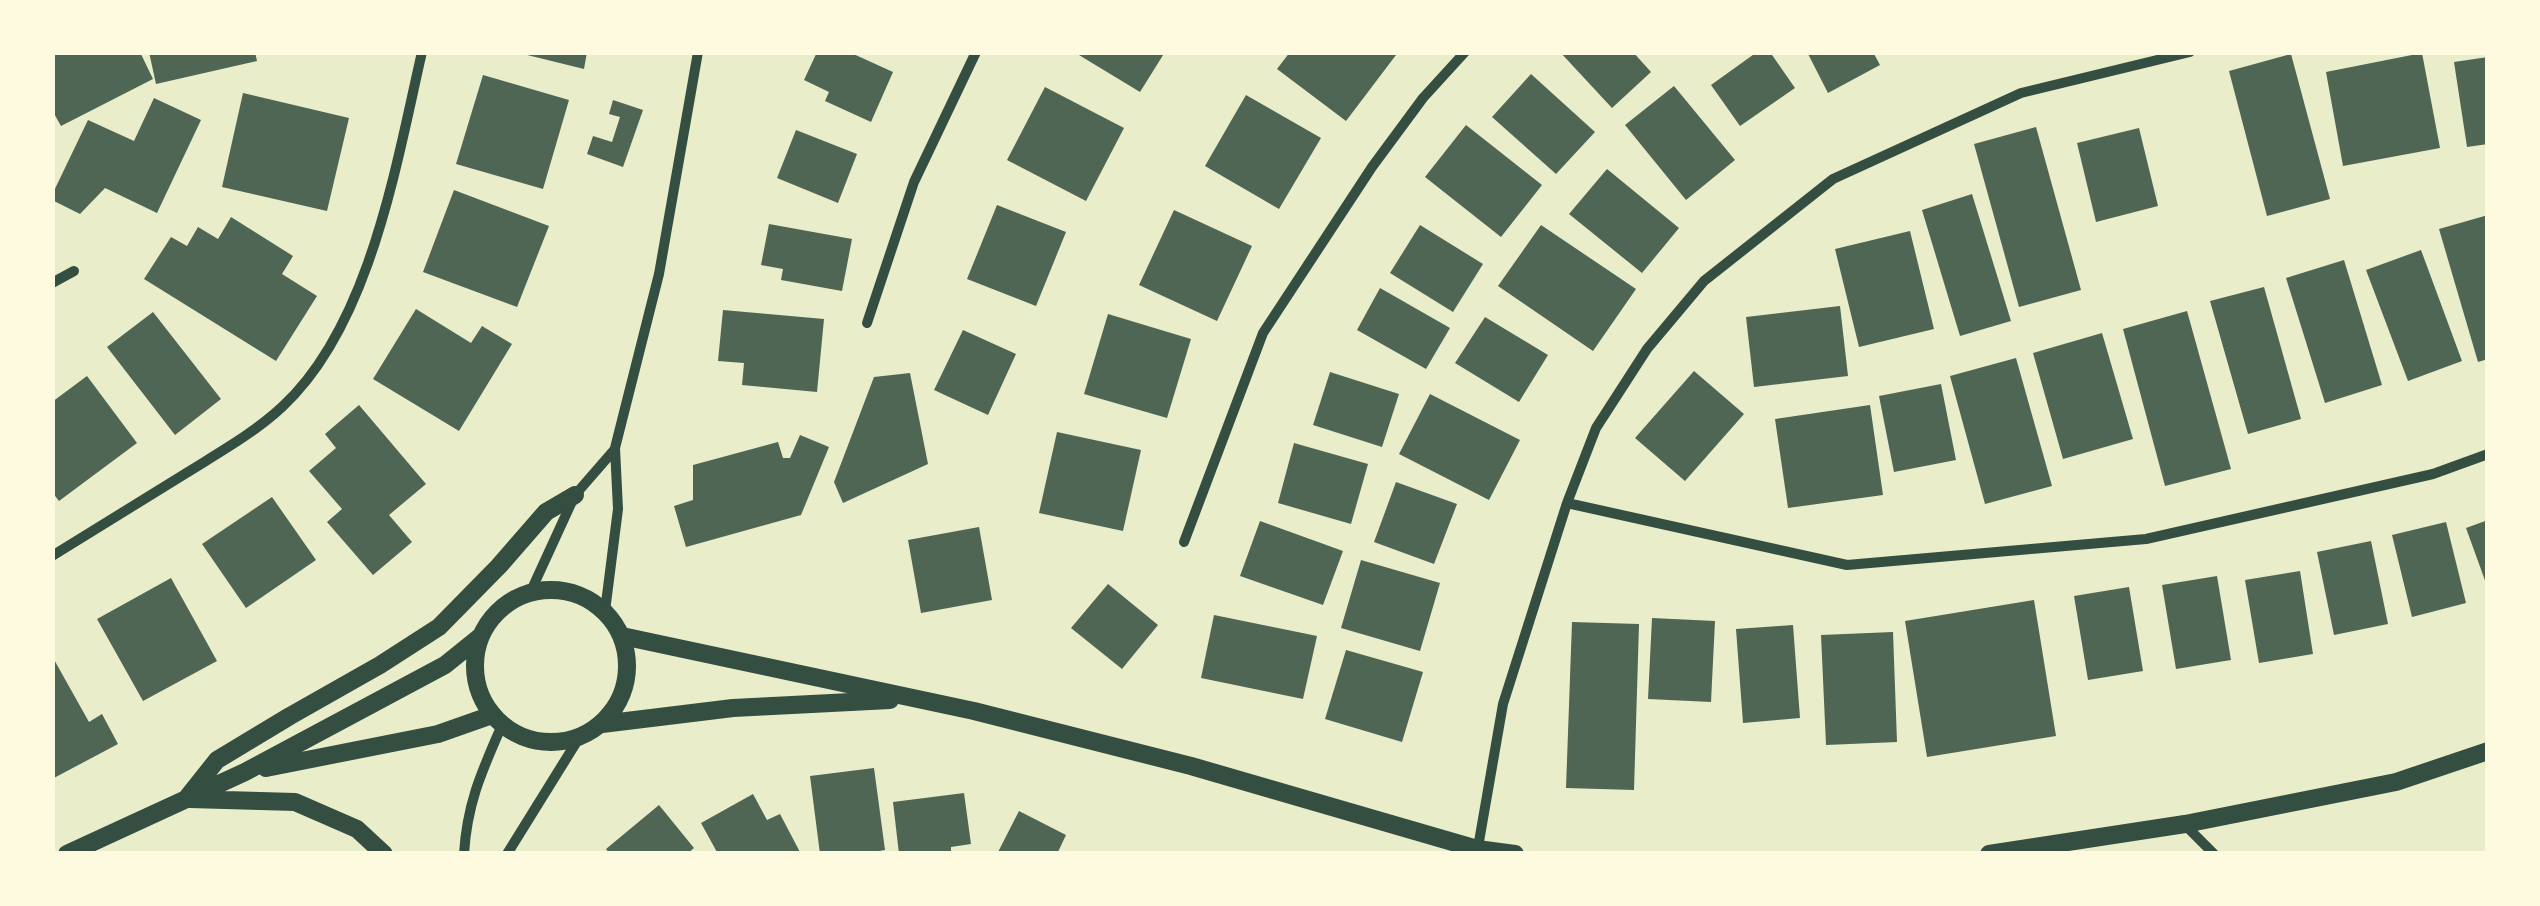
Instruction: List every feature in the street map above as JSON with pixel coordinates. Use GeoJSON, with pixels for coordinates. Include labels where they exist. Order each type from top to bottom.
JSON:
{"type":"FeatureCollection","features":[{"type":"Feature","properties":{"kind":"street"},"geometry":{"type":"LineString","coordinates":[[52,556],[231,445],[282,407],[320,363],[350,311],[388,196],[422,52]]}},
{"type":"Feature","properties":{"kind":"street"},"geometry":{"type":"LineString","coordinates":[[605,611],[618,510],[616,448],[658,274],[698,52]]}},
{"type":"Feature","properties":{"kind":"street"},"geometry":{"type":"LineString","coordinates":[[867,322],[914,182],[976,52]]}},
{"type":"Feature","properties":{"kind":"street"},"geometry":{"type":"LineString","coordinates":[[1184,542],[1263,333],[1372,166],[1423,98],[1465,52]]}},
{"type":"Feature","properties":{"kind":"street"},"geometry":{"type":"LineString","coordinates":[[1477,851],[1504,704],[1567,502],[1596,428],[1658,336],[1704,281],[1833,179],[2020,93],[2190,52]]}},
{"type":"Feature","properties":{"kind":"street"},"geometry":{"type":"LineString","coordinates":[[52,284],[74,270]]}},
{"type":"Feature","properties":{"kind":"street"},"geometry":{"type":"LineString","coordinates":[[186,799],[217,760],[440,627],[546,512],[575,494],[616,448]]}},
{"type":"Feature","properties":{"kind":"street"},"geometry":{"type":"LineString","coordinates":[[1567,502],[1847,566],[2146,539],[2433,474],[2488,454]]}},
{"type":"Feature","properties":{"kind":"street"},"geometry":{"type":"LineString","coordinates":[[530,593],[575,494]]}},
{"type":"Feature","properties":{"kind":"street"},"geometry":{"type":"LineString","coordinates":[[562,590],[578,594],[605,611],[622,636],[628,660],[626,684],[618,706],[602,724],[579,738],[539,742],[519,736],[497,720],[481,697],[475,656],[481,636],[500,609],[530,593],[562,590]]}},
{"type":"Feature","properties":{"kind":"street"},"geometry":{"type":"LineString","coordinates":[[67,854],[246,772],[445,665],[481,636]]}},
{"type":"Feature","properties":{"kind":"street"},"geometry":{"type":"LineString","coordinates":[[622,636],[974,710],[1192,766],[1477,851],[1515,854]]}},
{"type":"Feature","properties":{"kind":"street"},"geometry":{"type":"LineString","coordinates":[[602,724],[733,708],[912,698]]}},
{"type":"Feature","properties":{"kind":"street"},"geometry":{"type":"LineString","coordinates":[[246,772],[497,720]]}},
{"type":"Feature","properties":{"kind":"street"},"geometry":{"type":"LineString","coordinates":[[464,854],[474,788],[497,720]]}},
{"type":"Feature","properties":{"kind":"street"},"geometry":{"type":"LineString","coordinates":[[507,854],[579,738]]}},
{"type":"Feature","properties":{"kind":"street"},"geometry":{"type":"LineString","coordinates":[[1989,854],[2185,824],[2396,782],[2488,750]]}},
{"type":"Feature","properties":{"kind":"street"},"geometry":{"type":"LineString","coordinates":[[186,799],[295,802],[357,829],[384,854]]}},
{"type":"Feature","properties":{"kind":"street"},"geometry":{"type":"LineString","coordinates":[[2185,824],[2214,854]]}},
{"type":"Feature","properties":{"kind":"building"},"geometry":{"type":"Polygon","coordinates":[[[52,52],[140,52],[153,79],[61,126],[52,110],[52,52]]]}},
{"type":"Feature","properties":{"kind":"building"},"geometry":{"type":"Polygon","coordinates":[[[149,52],[255,52],[257,61],[156,84],[149,52]]]}},
{"type":"Feature","properties":{"kind":"building"},"geometry":{"type":"Polygon","coordinates":[[[515,52],[587,52],[584,69],[515,52]]]}},
{"type":"Feature","properties":{"kind":"building"},"geometry":{"type":"Polygon","coordinates":[[[817,52],[849,52],[893,72],[871,122],[825,101],[829,92],[804,80],[817,52]]]}},
{"type":"Feature","properties":{"kind":"building"},"geometry":{"type":"Polygon","coordinates":[[[1074,52],[1165,52],[1140,92],[1074,52]]]}},
{"type":"Feature","properties":{"kind":"building"},"geometry":{"type":"Polygon","coordinates":[[[1290,52],[1396,55],[1346,121],[1277,69],[1290,52]]]}},
{"type":"Feature","properties":{"kind":"building"},"geometry":{"type":"Polygon","coordinates":[[[1560,52],[1633,52],[1651,72],[1612,108],[1560,52]]]}},
{"type":"Feature","properties":{"kind":"building"},"geometry":{"type":"Polygon","coordinates":[[[1757,52],[1770,52],[1795,88],[1740,126],[1711,85],[1757,52]]]}},
{"type":"Feature","properties":{"kind":"building"},"geometry":{"type":"Polygon","coordinates":[[[1807,52],[1873,52],[1880,65],[1828,93],[1807,52]]]}},
{"type":"Feature","properties":{"kind":"building"},"geometry":{"type":"Polygon","coordinates":[[[2422,53],[2440,148],[2343,166],[2326,72],[2422,53]]]}},
{"type":"Feature","properties":{"kind":"building"},"geometry":{"type":"Polygon","coordinates":[[[2291,54],[2330,199],[2267,216],[2229,71],[2291,54]]]}},
{"type":"Feature","properties":{"kind":"building"},"geometry":{"type":"Polygon","coordinates":[[[2488,57],[2488,144],[2467,147],[2454,62],[2488,57]]]}},
{"type":"Feature","properties":{"kind":"building"},"geometry":{"type":"Polygon","coordinates":[[[1531,74],[1595,132],[1556,174],[1492,117],[1531,74]]]}},
{"type":"Feature","properties":{"kind":"building"},"geometry":{"type":"Polygon","coordinates":[[[483,75],[569,100],[543,189],[456,164],[483,75]]]}},
{"type":"Feature","properties":{"kind":"building"},"geometry":{"type":"Polygon","coordinates":[[[1674,86],[1735,160],[1686,200],[1625,125],[1674,86]]]}},
{"type":"Feature","properties":{"kind":"building"},"geometry":{"type":"Polygon","coordinates":[[[1045,87],[1124,128],[1086,201],[1007,160],[1045,87]]]}},
{"type":"Feature","properties":{"kind":"building"},"geometry":{"type":"Polygon","coordinates":[[[243,93],[349,118],[327,211],[222,187],[243,93]]]}},
{"type":"Feature","properties":{"kind":"building"},"geometry":{"type":"Polygon","coordinates":[[[1246,95],[1321,138],[1279,209],[1205,166],[1246,95]]]}},
{"type":"Feature","properties":{"kind":"building"},"geometry":{"type":"Polygon","coordinates":[[[154,98],[201,120],[157,213],[105,188],[80,214],[52,200],[88,120],[134,141],[154,98]]]}},
{"type":"Feature","properties":{"kind":"building"},"geometry":{"type":"Polygon","coordinates":[[[613,100],[643,110],[623,167],[587,154],[593,136],[612,142],[620,117],[609,114],[613,100]]]}},
{"type":"Feature","properties":{"kind":"building"},"geometry":{"type":"Polygon","coordinates":[[[1466,125],[1542,185],[1501,237],[1425,177],[1466,125]]]}},
{"type":"Feature","properties":{"kind":"building"},"geometry":{"type":"Polygon","coordinates":[[[2036,127],[2081,290],[2019,307],[1974,144],[2036,127]]]}},
{"type":"Feature","properties":{"kind":"building"},"geometry":{"type":"Polygon","coordinates":[[[2139,128],[2158,206],[2096,222],[2077,143],[2139,128]]]}},
{"type":"Feature","properties":{"kind":"building"},"geometry":{"type":"Polygon","coordinates":[[[796,130],[857,154],[838,203],[777,178],[796,130]]]}},
{"type":"Feature","properties":{"kind":"building"},"geometry":{"type":"Polygon","coordinates":[[[1607,169],[1679,228],[1642,273],[1569,214],[1607,169]]]}},
{"type":"Feature","properties":{"kind":"building"},"geometry":{"type":"Polygon","coordinates":[[[454,190],[549,226],[517,307],[423,272],[454,190]]]}},
{"type":"Feature","properties":{"kind":"building"},"geometry":{"type":"Polygon","coordinates":[[[1972,194],[2011,321],[1960,336],[1922,210],[1972,194]]]}},
{"type":"Feature","properties":{"kind":"building"},"geometry":{"type":"Polygon","coordinates":[[[997,205],[1066,232],[1036,306],[967,279],[997,205]]]}},
{"type":"Feature","properties":{"kind":"building"},"geometry":{"type":"Polygon","coordinates":[[[1174,210],[1252,246],[1217,321],[1139,285],[1174,210]]]}},
{"type":"Feature","properties":{"kind":"building"},"geometry":{"type":"Polygon","coordinates":[[[2488,215],[2488,359],[2478,362],[2439,229],[2488,215]]]}},
{"type":"Feature","properties":{"kind":"building"},"geometry":{"type":"Polygon","coordinates":[[[231,217],[293,256],[282,274],[317,296],[276,361],[144,279],[171,237],[187,246],[198,227],[218,239],[231,217]]]}},
{"type":"Feature","properties":{"kind":"building"},"geometry":{"type":"Polygon","coordinates":[[[769,224],[852,239],[842,291],[781,280],[783,269],[761,265],[769,224]]]}},
{"type":"Feature","properties":{"kind":"building"},"geometry":{"type":"Polygon","coordinates":[[[1420,225],[1483,264],[1453,312],[1390,273],[1420,225]]]}},
{"type":"Feature","properties":{"kind":"building"},"geometry":{"type":"Polygon","coordinates":[[[1541,225],[1636,289],[1593,351],[1498,286],[1541,225]]]}},
{"type":"Feature","properties":{"kind":"building"},"geometry":{"type":"Polygon","coordinates":[[[1910,231],[1934,329],[1859,347],[1835,249],[1910,231]]]}},
{"type":"Feature","properties":{"kind":"building"},"geometry":{"type":"Polygon","coordinates":[[[2421,250],[2462,361],[2408,381],[2366,270],[2421,250]]]}},
{"type":"Feature","properties":{"kind":"building"},"geometry":{"type":"Polygon","coordinates":[[[2344,260],[2382,385],[2325,403],[2286,278],[2344,260]]]}},
{"type":"Feature","properties":{"kind":"building"},"geometry":{"type":"Polygon","coordinates":[[[2264,287],[2301,419],[2248,434],[2210,301],[2264,287]]]}},
{"type":"Feature","properties":{"kind":"building"},"geometry":{"type":"Polygon","coordinates":[[[1380,288],[1450,328],[1426,369],[1357,330],[1380,288]]]}},
{"type":"Feature","properties":{"kind":"building"},"geometry":{"type":"Polygon","coordinates":[[[1840,306],[1848,376],[1754,387],[1746,317],[1840,306]]]}},
{"type":"Feature","properties":{"kind":"building"},"geometry":{"type":"Polygon","coordinates":[[[416,309],[471,343],[482,326],[512,344],[459,431],[373,379],[416,309]]]}},
{"type":"Feature","properties":{"kind":"building"},"geometry":{"type":"Polygon","coordinates":[[[723,310],[824,319],[817,392],[742,385],[744,363],[718,361],[723,310]]]}},
{"type":"Feature","properties":{"kind":"building"},"geometry":{"type":"Polygon","coordinates":[[[2187,311],[2231,469],[2165,486],[2123,329],[2187,311]]]}},
{"type":"Feature","properties":{"kind":"building"},"geometry":{"type":"Polygon","coordinates":[[[153,312],[221,399],[175,435],[107,347],[153,312]]]}},
{"type":"Feature","properties":{"kind":"building"},"geometry":{"type":"Polygon","coordinates":[[[1108,314],[1191,339],[1167,418],[1084,394],[1108,314]]]}},
{"type":"Feature","properties":{"kind":"building"},"geometry":{"type":"Polygon","coordinates":[[[1485,317],[1548,355],[1519,402],[1455,363],[1485,317]]]}},
{"type":"Feature","properties":{"kind":"building"},"geometry":{"type":"Polygon","coordinates":[[[963,330],[1016,354],[988,415],[934,390],[963,330]]]}},
{"type":"Feature","properties":{"kind":"building"},"geometry":{"type":"Polygon","coordinates":[[[2102,333],[2133,439],[2063,459],[2033,353],[2102,333]]]}},
{"type":"Feature","properties":{"kind":"building"},"geometry":{"type":"Polygon","coordinates":[[[2016,358],[2052,486],[1985,504],[1950,376],[2016,358]]]}},
{"type":"Feature","properties":{"kind":"building"},"geometry":{"type":"Polygon","coordinates":[[[1694,371],[1744,414],[1685,481],[1635,438],[1694,371]]]}},
{"type":"Feature","properties":{"kind":"building"},"geometry":{"type":"Polygon","coordinates":[[[1330,372],[1399,394],[1382,447],[1313,425],[1330,372]]]}},
{"type":"Feature","properties":{"kind":"building"},"geometry":{"type":"Polygon","coordinates":[[[910,373],[928,464],[843,503],[834,482],[874,377],[910,373]]]}},
{"type":"Feature","properties":{"kind":"building"},"geometry":{"type":"Polygon","coordinates":[[[87,376],[137,443],[59,501],[52,492],[52,402],[87,376]]]}},
{"type":"Feature","properties":{"kind":"building"},"geometry":{"type":"Polygon","coordinates":[[[1941,384],[1956,460],[1894,472],[1879,396],[1941,384]]]}},
{"type":"Feature","properties":{"kind":"building"},"geometry":{"type":"Polygon","coordinates":[[[1430,394],[1520,440],[1489,500],[1399,454],[1430,394]]]}},
{"type":"Feature","properties":{"kind":"building"},"geometry":{"type":"Polygon","coordinates":[[[359,405],[426,484],[389,515],[412,542],[373,575],[327,522],[342,509],[309,471],[336,448],[325,434],[359,405]]]}},
{"type":"Feature","properties":{"kind":"building"},"geometry":{"type":"Polygon","coordinates":[[[1870,405],[1883,495],[1788,508],[1775,419],[1870,405]]]}},
{"type":"Feature","properties":{"kind":"building"},"geometry":{"type":"Polygon","coordinates":[[[1057,432],[1141,450],[1123,531],[1039,513],[1057,432]]]}},
{"type":"Feature","properties":{"kind":"building"},"geometry":{"type":"Polygon","coordinates":[[[800,435],[829,447],[801,515],[686,547],[674,506],[693,500],[693,465],[778,442],[783,458],[790,458],[800,435]]]}},
{"type":"Feature","properties":{"kind":"building"},"geometry":{"type":"Polygon","coordinates":[[[1294,443],[1368,464],[1351,524],[1278,503],[1294,443]]]}},
{"type":"Feature","properties":{"kind":"building"},"geometry":{"type":"Polygon","coordinates":[[[1396,482],[1457,504],[1434,564],[1374,542],[1396,482]]]}},
{"type":"Feature","properties":{"kind":"building"},"geometry":{"type":"Polygon","coordinates":[[[272,497],[316,560],[246,608],[202,544],[272,497]]]}},
{"type":"Feature","properties":{"kind":"building"},"geometry":{"type":"Polygon","coordinates":[[[2488,520],[2488,586],[2487,586],[2466,528],[2488,520]]]}},
{"type":"Feature","properties":{"kind":"building"},"geometry":{"type":"Polygon","coordinates":[[[1260,521],[1343,551],[1323,605],[1240,576],[1260,521]]]}},
{"type":"Feature","properties":{"kind":"building"},"geometry":{"type":"Polygon","coordinates":[[[2446,522],[2466,603],[2412,617],[2392,535],[2446,522]]]}},
{"type":"Feature","properties":{"kind":"building"},"geometry":{"type":"Polygon","coordinates":[[[979,527],[992,600],[921,613],[908,540],[979,527]]]}},
{"type":"Feature","properties":{"kind":"building"},"geometry":{"type":"Polygon","coordinates":[[[2371,541],[2388,624],[2334,635],[2317,552],[2371,541]]]}},
{"type":"Feature","properties":{"kind":"building"},"geometry":{"type":"Polygon","coordinates":[[[1361,560],[1440,583],[1420,651],[1341,628],[1361,560]]]}},
{"type":"Feature","properties":{"kind":"building"},"geometry":{"type":"Polygon","coordinates":[[[2300,571],[2313,654],[2259,663],[2245,580],[2300,571]]]}},
{"type":"Feature","properties":{"kind":"building"},"geometry":{"type":"Polygon","coordinates":[[[2217,576],[2231,660],[2176,669],[2162,585],[2217,576]]]}},
{"type":"Feature","properties":{"kind":"building"},"geometry":{"type":"Polygon","coordinates":[[[171,578],[217,661],[143,701],[97,619],[171,578]]]}},
{"type":"Feature","properties":{"kind":"building"},"geometry":{"type":"Polygon","coordinates":[[[1108,584],[1158,625],[1122,669],[1071,628],[1108,584]]]}},
{"type":"Feature","properties":{"kind":"building"},"geometry":{"type":"Polygon","coordinates":[[[2129,587],[2143,671],[2088,680],[2074,596],[2129,587]]]}},
{"type":"Feature","properties":{"kind":"building"},"geometry":{"type":"Polygon","coordinates":[[[2034,600],[2056,736],[1927,757],[1905,621],[2034,600]]]}},
{"type":"Feature","properties":{"kind":"building"},"geometry":{"type":"Polygon","coordinates":[[[1214,615],[1317,636],[1303,699],[1201,678],[1214,615]]]}},
{"type":"Feature","properties":{"kind":"building"},"geometry":{"type":"Polygon","coordinates":[[[1652,618],[1715,621],[1711,702],[1648,699],[1652,618]]]}},
{"type":"Feature","properties":{"kind":"building"},"geometry":{"type":"Polygon","coordinates":[[[1572,622],[1639,624],[1634,790],[1566,788],[1572,622]]]}},
{"type":"Feature","properties":{"kind":"building"},"geometry":{"type":"Polygon","coordinates":[[[1793,625],[1800,718],[1743,723],[1736,629],[1793,625]]]}},
{"type":"Feature","properties":{"kind":"building"},"geometry":{"type":"Polygon","coordinates":[[[1893,632],[1897,742],[1826,745],[1821,635],[1893,632]]]}},
{"type":"Feature","properties":{"kind":"building"},"geometry":{"type":"Polygon","coordinates":[[[1346,650],[1423,672],[1402,742],[1325,719],[1346,650]]]}},
{"type":"Feature","properties":{"kind":"building"},"geometry":{"type":"Polygon","coordinates":[[[52,656],[89,722],[102,714],[118,744],[52,779],[52,656]]]}},
{"type":"Feature","properties":{"kind":"building"},"geometry":{"type":"Polygon","coordinates":[[[874,768],[885,850],[820,854],[810,776],[874,768]]]}},
{"type":"Feature","properties":{"kind":"building"},"geometry":{"type":"Polygon","coordinates":[[[964,793],[971,844],[951,847],[951,854],[899,854],[893,802],[964,793]]]}},
{"type":"Feature","properties":{"kind":"building"},"geometry":{"type":"Polygon","coordinates":[[[753,794],[767,820],[780,814],[801,854],[718,854],[701,823],[753,794]]]}},
{"type":"Feature","properties":{"kind":"building"},"geometry":{"type":"Polygon","coordinates":[[[659,805],[694,848],[687,854],[610,854],[606,849],[659,805]]]}},
{"type":"Feature","properties":{"kind":"building"},"geometry":{"type":"Polygon","coordinates":[[[1019,811],[1066,835],[1057,854],[997,854],[1019,811]]]}}]}
